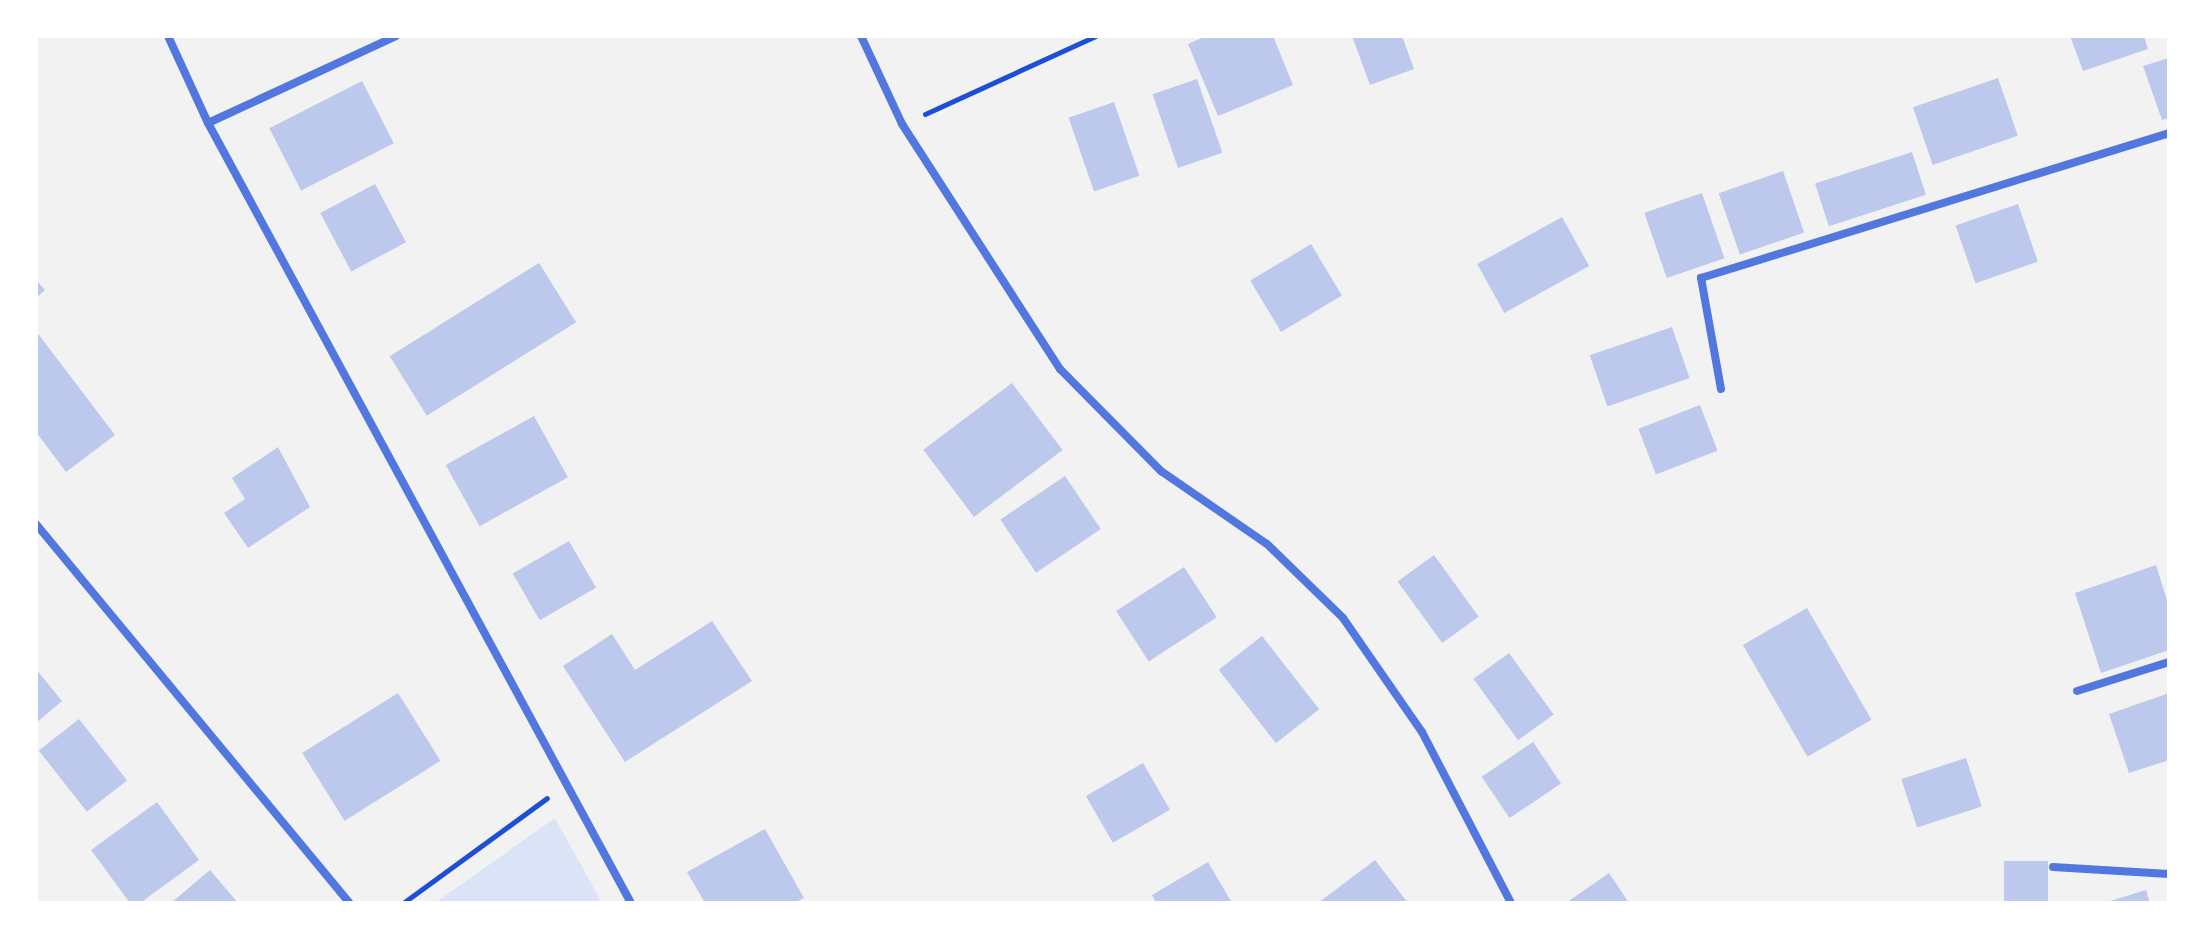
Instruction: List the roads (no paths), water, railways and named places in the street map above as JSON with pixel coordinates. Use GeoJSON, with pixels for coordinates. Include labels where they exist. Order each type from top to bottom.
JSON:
{"type":"FeatureCollection","features":[{"type":"Feature","properties":{"kind":"street"},"geometry":{"type":"LineString","coordinates":[[168,36],[208,123],[631,903]]}},
{"type":"Feature","properties":{"kind":"street"},"geometry":{"type":"LineString","coordinates":[[208,123],[396,36]]}},
{"type":"Feature","properties":{"kind":"street"},"geometry":{"type":"LineString","coordinates":[[861,36],[902,124],[1060,369],[1161,471],[1267,544],[1343,618],[1422,732],[1511,903]]}},
{"type":"Feature","properties":{"kind":"street"},"geometry":{"type":"LineString","coordinates":[[1721,389],[1701,278],[2169,133]]}},
{"type":"Feature","properties":{"kind":"street"},"geometry":{"type":"LineString","coordinates":[[36,524],[349,903]]}},
{"type":"Feature","properties":{"kind":"street"},"geometry":{"type":"LineString","coordinates":[[2077,691],[2169,662]]}},
{"type":"Feature","properties":{"kind":"street"},"geometry":{"type":"LineString","coordinates":[[2053,867],[2169,874]]}}]}
